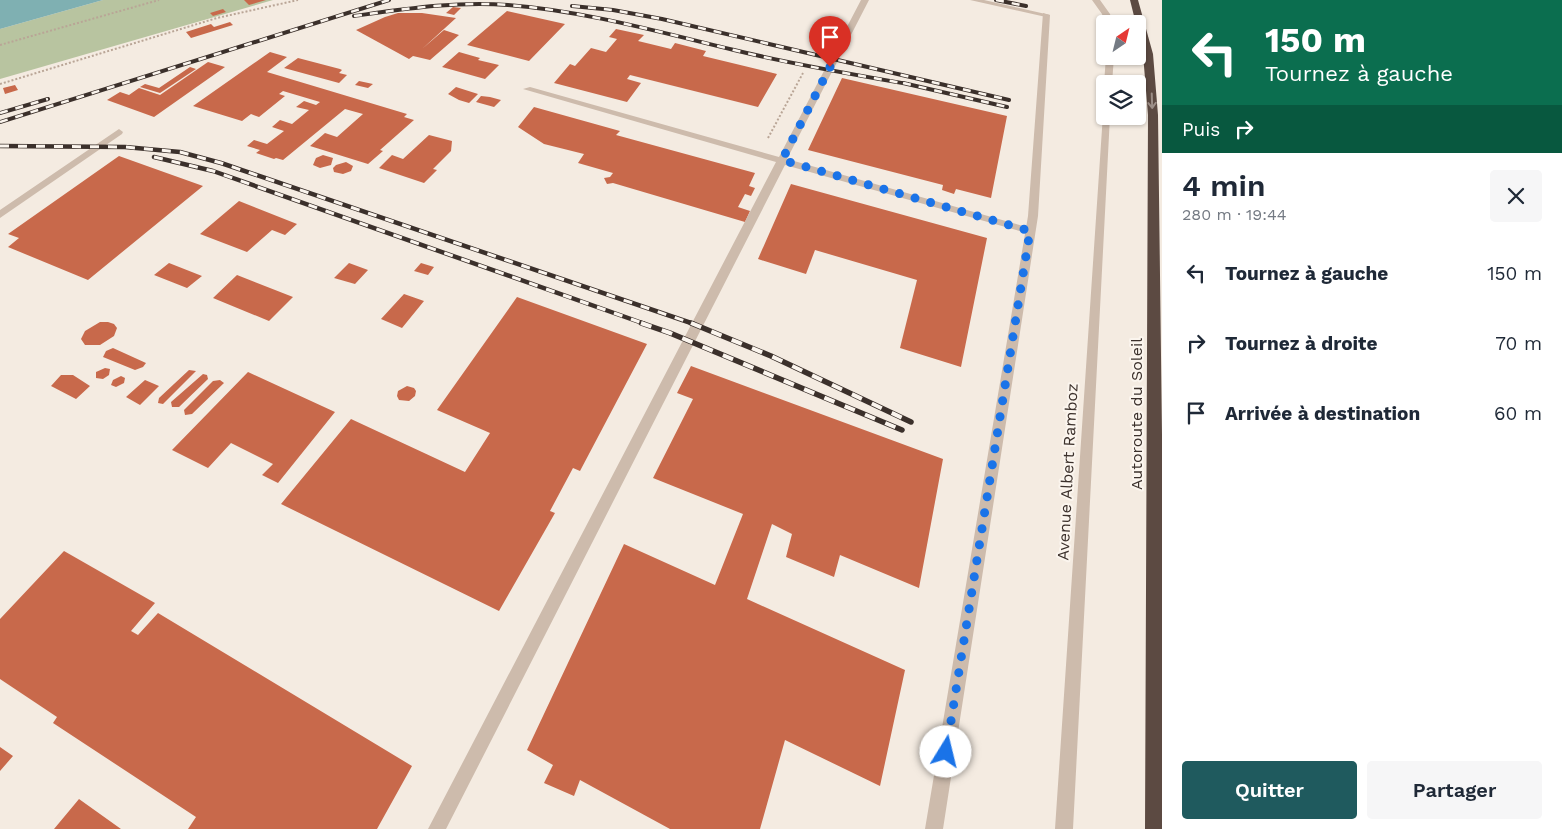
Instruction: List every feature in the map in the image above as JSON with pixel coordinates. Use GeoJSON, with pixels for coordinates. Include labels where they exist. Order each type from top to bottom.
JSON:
{"type":"FeatureCollection","features":[{"type":"Feature","properties":{"kind":"highway"},"geometry":{"type":"LineString","coordinates":[[1130,0],[1138,15]]}},
{"type":"Feature","properties":{"kind":"highway","name":"Autoroute du Soleil"},"geometry":{"type":"LineString","coordinates":[[1134,0],[1139,15]]}},
{"type":"Feature","properties":{"kind":"highway","name":"Autoroute du Soleil"},"geometry":{"type":"LineString","coordinates":[[1146,45],[1153,114],[1156,829]]}},
{"type":"Feature","properties":{"kind":"street"},"geometry":{"type":"LineString","coordinates":[[436,829],[865,0]]}},
{"type":"Feature","properties":{"kind":"street"},"geometry":{"type":"LineString","coordinates":[[934,829],[1033,216],[1046,15],[974,0]]}},
{"type":"Feature","properties":{"kind":"street"},"geometry":{"type":"LineString","coordinates":[[1096,0],[1106,15]]}},
{"type":"Feature","properties":{"kind":"street"},"geometry":{"type":"LineString","coordinates":[[527,89],[1030,231]]}},
{"type":"Feature","properties":{"kind":"street","name":"Avenue Albert Ramboz"},"geometry":{"type":"LineString","coordinates":[[1064,829],[1105,125]]}},
{"type":"Feature","properties":{"kind":"street"},"geometry":{"type":"LineString","coordinates":[[0,215],[119,132]]}},
{"type":"Feature","properties":{"kind":"path"},"geometry":{"type":"LineString","coordinates":[[0,45],[159,0]]}},
{"type":"Feature","properties":{"kind":"path"},"geometry":{"type":"LineString","coordinates":[[0,84],[217,18],[298,0]]}},
{"type":"Feature","properties":{"kind":"green space"},"geometry":{"type":"Polygon","coordinates":[[[103,0],[273,0],[0,79],[0,29],[103,0]]]}},
{"type":"Feature","properties":{"kind":"water"},"geometry":{"type":"Polygon","coordinates":[[[0,0],[103,0],[0,29],[0,0]]]}},
{"type":"Feature","properties":{"kind":"building"},"geometry":{"type":"Polygon","coordinates":[[[244,0],[266,0],[249,5],[244,0]]]}},
{"type":"Feature","properties":{"kind":"building"},"geometry":{"type":"Polygon","coordinates":[[[453,7],[461,8],[454,15],[446,13],[453,7]]]}},
{"type":"Feature","properties":{"kind":"building"},"geometry":{"type":"Polygon","coordinates":[[[223,9],[226,12],[213,16],[210,13],[223,9]]]}},
{"type":"Feature","properties":{"kind":"building"},"geometry":{"type":"Polygon","coordinates":[[[507,11],[565,24],[529,61],[467,45],[507,11]]]}},
{"type":"Feature","properties":{"kind":"building"},"geometry":{"type":"Polygon","coordinates":[[[398,13],[422,13],[456,18],[422,49],[444,30],[459,35],[430,60],[413,56],[409,59],[356,30],[398,13]]]}},
{"type":"Feature","properties":{"kind":"building"},"geometry":{"type":"Polygon","coordinates":[[[230,22],[233,25],[191,38],[186,32],[211,24],[214,27],[230,22]]]}},
{"type":"Feature","properties":{"kind":"building"},"geometry":{"type":"Polygon","coordinates":[[[616,29],[644,35],[638,41],[671,49],[675,43],[706,51],[703,56],[777,74],[758,107],[630,75],[627,79],[641,83],[627,102],[554,83],[570,64],[575,66],[591,48],[606,52],[617,39],[609,37],[616,29]]]}},
{"type":"Feature","properties":{"kind":"building"},"geometry":{"type":"Polygon","coordinates":[[[270,52],[287,57],[267,72],[407,114],[404,117],[414,120],[380,150],[383,151],[368,164],[310,146],[325,133],[337,137],[363,114],[345,109],[283,160],[256,153],[260,150],[247,146],[254,140],[267,144],[284,131],[272,127],[280,120],[292,124],[309,110],[296,107],[304,101],[316,105],[320,102],[283,91],[279,94],[285,96],[259,117],[251,114],[242,121],[193,106],[270,52]]]}},
{"type":"Feature","properties":{"kind":"building"},"geometry":{"type":"Polygon","coordinates":[[[459,52],[480,58],[478,60],[499,65],[485,79],[442,67],[459,52]]]}},
{"type":"Feature","properties":{"kind":"building"},"geometry":{"type":"Polygon","coordinates":[[[298,58],[340,69],[342,70],[339,73],[347,75],[339,83],[284,68],[298,58]]]}},
{"type":"Feature","properties":{"kind":"building"},"geometry":{"type":"Polygon","coordinates":[[[208,62],[225,67],[154,117],[107,100],[120,92],[129,95],[139,88],[160,95],[208,62]]]}},
{"type":"Feature","properties":{"kind":"building"},"geometry":{"type":"Polygon","coordinates":[[[190,67],[196,69],[160,93],[140,87],[145,84],[159,88],[190,67]]]}},
{"type":"Feature","properties":{"kind":"building"},"geometry":{"type":"Polygon","coordinates":[[[842,78],[1007,116],[991,198],[956,189],[954,194],[942,190],[943,185],[808,150],[842,78]]]}},
{"type":"Feature","properties":{"kind":"building"},"geometry":{"type":"Polygon","coordinates":[[[359,81],[373,84],[368,88],[355,85],[359,81]]]}},
{"type":"Feature","properties":{"kind":"building"},"geometry":{"type":"Polygon","coordinates":[[[15,85],[18,90],[5,94],[3,88],[15,85]]]}},
{"type":"Feature","properties":{"kind":"building"},"geometry":{"type":"Polygon","coordinates":[[[456,87],[478,94],[469,103],[459,100],[448,94],[456,87]]]}},
{"type":"Feature","properties":{"kind":"building"},"geometry":{"type":"Polygon","coordinates":[[[481,96],[501,100],[494,107],[476,102],[481,96]]]}},
{"type":"Feature","properties":{"kind":"building"},"geometry":{"type":"Polygon","coordinates":[[[534,107],[620,131],[616,135],[755,173],[749,186],[755,188],[751,196],[745,194],[738,207],[750,211],[745,222],[613,183],[607,184],[604,178],[610,177],[613,173],[578,163],[584,154],[544,144],[518,127],[534,107]]]}},
{"type":"Feature","properties":{"kind":"building"},"geometry":{"type":"Polygon","coordinates":[[[429,135],[452,141],[451,151],[433,169],[437,170],[424,183],[379,168],[392,155],[403,159],[429,135]]]}},
{"type":"Feature","properties":{"kind":"building"},"geometry":{"type":"Polygon","coordinates":[[[323,155],[333,158],[331,165],[320,168],[313,165],[316,158],[323,155]]]}},
{"type":"Feature","properties":{"kind":"building"},"geometry":{"type":"Polygon","coordinates":[[[119,156],[203,186],[88,280],[8,247],[19,238],[8,234],[119,156]]]}},
{"type":"Feature","properties":{"kind":"building"},"geometry":{"type":"Polygon","coordinates":[[[346,162],[353,166],[351,171],[343,174],[334,172],[333,168],[336,165],[346,162]]]}},
{"type":"Feature","properties":{"kind":"building"},"geometry":{"type":"Polygon","coordinates":[[[791,184],[987,238],[961,367],[900,348],[917,280],[815,250],[806,274],[758,259],[791,184]]]}},
{"type":"Feature","properties":{"kind":"building"},"geometry":{"type":"Polygon","coordinates":[[[239,201],[297,224],[285,235],[272,230],[247,252],[200,234],[239,201]]]}},
{"type":"Feature","properties":{"kind":"building"},"geometry":{"type":"Polygon","coordinates":[[[169,263],[202,276],[187,288],[154,275],[169,263]]]}},
{"type":"Feature","properties":{"kind":"building"},"geometry":{"type":"Polygon","coordinates":[[[349,263],[368,270],[355,284],[334,278],[349,263]]]}},
{"type":"Feature","properties":{"kind":"building"},"geometry":{"type":"Polygon","coordinates":[[[421,263],[434,267],[428,275],[414,271],[421,263]]]}},
{"type":"Feature","properties":{"kind":"building"},"geometry":{"type":"Polygon","coordinates":[[[237,275],[293,297],[269,321],[213,298],[237,275]]]}},
{"type":"Feature","properties":{"kind":"building"},"geometry":{"type":"Polygon","coordinates":[[[404,294],[424,301],[402,328],[381,319],[404,294]]]}},
{"type":"Feature","properties":{"kind":"building"},"geometry":{"type":"Polygon","coordinates":[[[517,297],[647,344],[580,471],[573,468],[550,511],[555,513],[499,611],[281,504],[351,419],[465,472],[490,433],[437,410],[517,297]]]}},
{"type":"Feature","properties":{"kind":"building"},"geometry":{"type":"Polygon","coordinates":[[[100,322],[114,324],[117,328],[114,336],[100,345],[85,345],[81,339],[85,331],[100,322]]]}},
{"type":"Feature","properties":{"kind":"building"},"geometry":{"type":"Polygon","coordinates":[[[113,348],[146,363],[143,367],[135,370],[103,357],[106,351],[113,348]]]}},
{"type":"Feature","properties":{"kind":"building"},"geometry":{"type":"Polygon","coordinates":[[[691,366],[943,459],[919,588],[840,555],[834,577],[786,557],[792,534],[772,524],[747,599],[905,670],[880,786],[785,740],[760,829],[670,829],[580,780],[574,796],[544,783],[553,765],[527,750],[624,544],[715,585],[743,514],[653,478],[693,399],[677,393],[691,366]]]}},
{"type":"Feature","properties":{"kind":"building"},"geometry":{"type":"Polygon","coordinates":[[[105,368],[110,369],[109,375],[103,379],[96,378],[96,372],[105,368]]]}},
{"type":"Feature","properties":{"kind":"building"},"geometry":{"type":"Polygon","coordinates":[[[189,370],[196,371],[163,404],[158,403],[159,398],[189,370]]]}},
{"type":"Feature","properties":{"kind":"building"},"geometry":{"type":"Polygon","coordinates":[[[248,372],[335,412],[278,483],[262,475],[273,464],[231,443],[208,468],[172,450],[248,372]]]}},
{"type":"Feature","properties":{"kind":"building"},"geometry":{"type":"Polygon","coordinates":[[[203,374],[207,375],[208,379],[179,407],[172,407],[171,402],[203,374]]]}},
{"type":"Feature","properties":{"kind":"building"},"geometry":{"type":"Polygon","coordinates":[[[61,375],[73,375],[90,386],[76,399],[51,386],[61,375]]]}},
{"type":"Feature","properties":{"kind":"building"},"geometry":{"type":"Polygon","coordinates":[[[121,376],[125,378],[124,383],[116,387],[111,385],[113,380],[121,376]]]}},
{"type":"Feature","properties":{"kind":"building"},"geometry":{"type":"Polygon","coordinates":[[[145,380],[159,386],[140,405],[126,397],[145,380]]]}},
{"type":"Feature","properties":{"kind":"building"},"geometry":{"type":"Polygon","coordinates":[[[220,380],[224,383],[192,414],[185,415],[184,410],[213,381],[220,380]]]}},
{"type":"Feature","properties":{"kind":"building"},"geometry":{"type":"Polygon","coordinates":[[[407,386],[414,388],[416,391],[415,396],[409,401],[399,400],[397,396],[398,391],[407,386]]]}},
{"type":"Feature","properties":{"kind":"building"},"geometry":{"type":"Polygon","coordinates":[[[64,551],[155,603],[131,631],[138,635],[158,613],[412,766],[377,829],[188,829],[196,817],[53,723],[57,717],[0,679],[0,619],[64,551]]]}},
{"type":"Feature","properties":{"kind":"building"},"geometry":{"type":"Polygon","coordinates":[[[0,747],[13,756],[0,771],[0,747]]]}},
{"type":"Feature","properties":{"kind":"building"},"geometry":{"type":"Polygon","coordinates":[[[79,799],[121,829],[54,829],[79,799]]]}},
{"type":"Feature","properties":{"kind":"railway"},"geometry":{"type":"LineString","coordinates":[[0,122],[389,0]]}},
{"type":"Feature","properties":{"kind":"railway"},"geometry":{"type":"LineString","coordinates":[[996,0],[1026,6]]}},
{"type":"Feature","properties":{"kind":"railway"},"geometry":{"type":"LineString","coordinates":[[354,16],[411,8],[469,4],[537,8],[594,17],[755,55],[905,83]]}},
{"type":"Feature","properties":{"kind":"railway"},"geometry":{"type":"LineString","coordinates":[[572,6],[613,10],[662,19],[1009,100]]}},
{"type":"Feature","properties":{"kind":"railway"},"geometry":{"type":"LineString","coordinates":[[905,83],[1007,107]]}},
{"type":"Feature","properties":{"kind":"railway"},"geometry":{"type":"LineString","coordinates":[[0,113],[48,99]]}},
{"type":"Feature","properties":{"kind":"railway"},"geometry":{"type":"LineString","coordinates":[[0,146],[125,147],[180,152],[221,163],[694,324]]}},
{"type":"Feature","properties":{"kind":"railway"},"geometry":{"type":"LineString","coordinates":[[154,157],[213,171],[645,324]]}},
{"type":"Feature","properties":{"kind":"railway"},"geometry":{"type":"LineString","coordinates":[[641,323],[670,333],[902,430]]}},
{"type":"Feature","properties":{"kind":"railway"},"geometry":{"type":"LineString","coordinates":[[691,323],[771,356],[911,422]]}},
{"type":"Feature","properties":{"kind":"route"},"geometry":{"type":"LineString","coordinates":[[830,67],[782,160],[1030,231],[946,752]]}}]}
